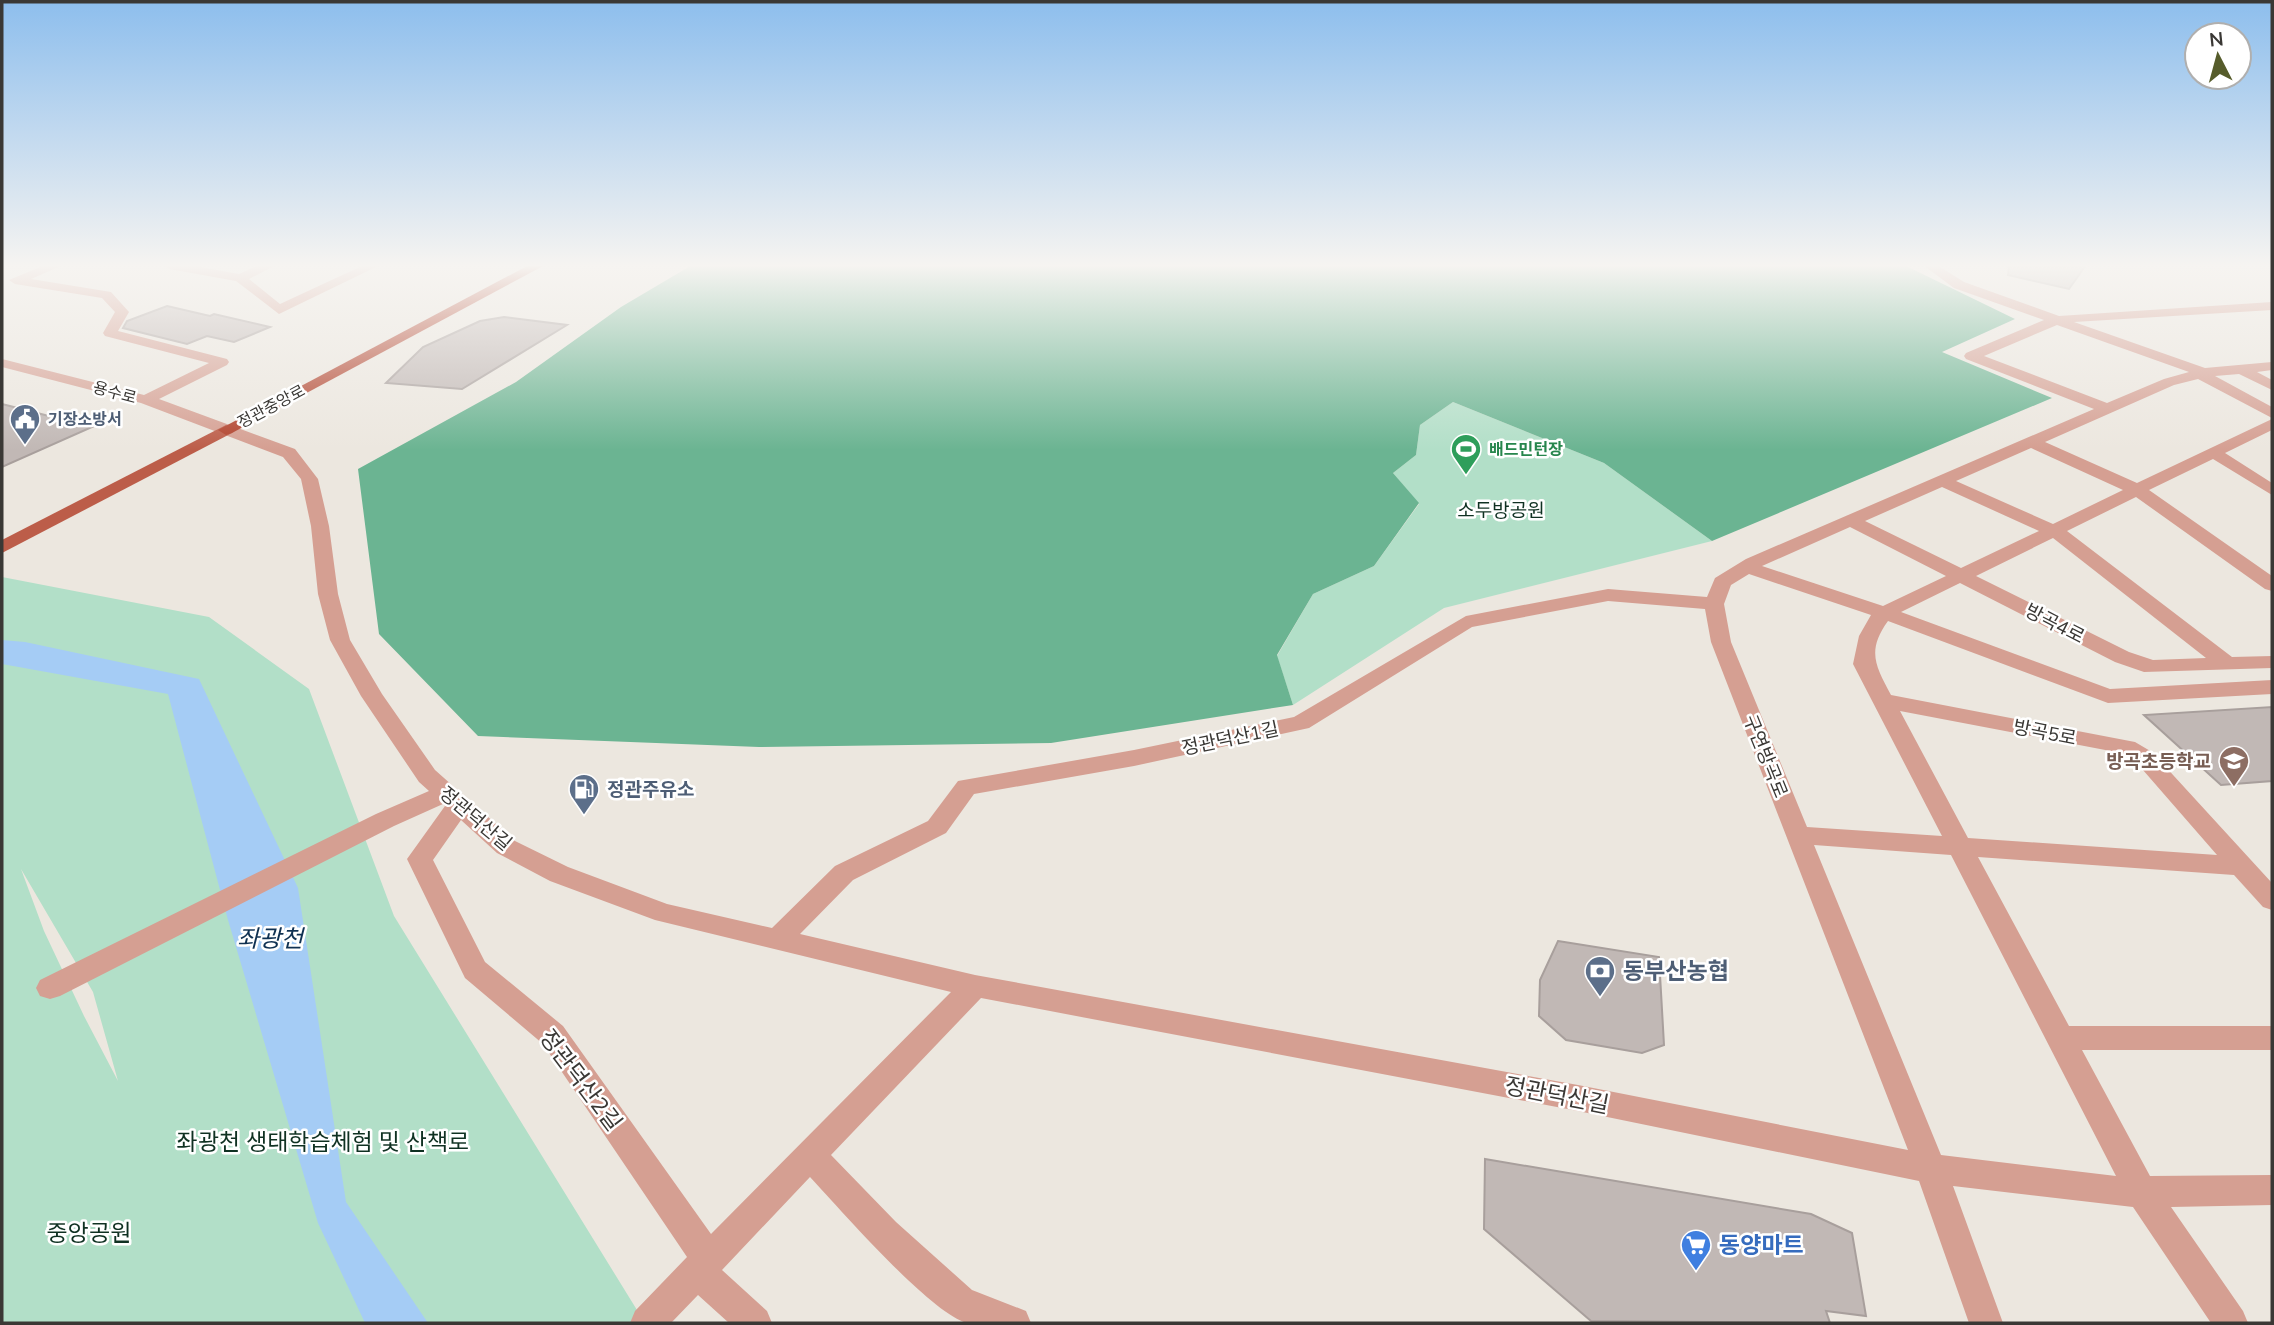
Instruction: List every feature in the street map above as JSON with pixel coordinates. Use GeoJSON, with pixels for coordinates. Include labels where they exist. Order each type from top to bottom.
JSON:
{"type":"FeatureCollection","features":[{"type":"Feature","properties":{"kind":"highway","name":"정관중앙로"},"geometry":{"type":"LineString","coordinates":[[226,430],[422,327]]}},
{"type":"Feature","properties":{"kind":"main road","name":"정관중앙로"},"geometry":{"type":"LineString","coordinates":[[2,547],[226,430]]}},
{"type":"Feature","properties":{"kind":"street"},"geometry":{"type":"LineString","coordinates":[[114,327],[110,333],[222,362],[146,400]]}},
{"type":"Feature","properties":{"kind":"street"},"geometry":{"type":"LineString","coordinates":[[2040,327],[1971,356],[2108,409]]}},
{"type":"Feature","properties":{"kind":"street"},"geometry":{"type":"LineString","coordinates":[[2071,327],[2202,373],[2272,413]]}},
{"type":"Feature","properties":{"kind":"street","name":"용수로"},"geometry":{"type":"LineString","coordinates":[[2,363],[146,400],[226,430]]}},
{"type":"Feature","properties":{"kind":"street"},"geometry":{"type":"LineString","coordinates":[[1714,604],[1722,582],[1747,567],[2169,382],[2202,373],[2272,366]]}},
{"type":"Feature","properties":{"kind":"street"},"geometry":{"type":"LineString","coordinates":[[2239,368],[2272,386]]}},
{"type":"Feature","properties":{"kind":"street"},"geometry":{"type":"LineString","coordinates":[[2231,1323],[2141,1191],[1864,664],[1864,646],[1872,627],[1884,613],[2272,424]]}},
{"type":"Feature","properties":{"kind":"street","name":"정관덕산길"},"geometry":{"type":"LineString","coordinates":[[226,430],[289,453],[309,479],[320,526],[328,594],[340,640],[372,696],[419,765],[452,799],[506,847],[559,874],[664,913],[975,986],[1564,1096],[1931,1169],[2122,1192],[2272,1190]]}},
{"type":"Feature","properties":{"kind":"street"},"geometry":{"type":"LineString","coordinates":[[2032,442],[2137,490],[2272,585]]}},
{"type":"Feature","properties":{"kind":"street"},"geometry":{"type":"LineString","coordinates":[[2214,453],[2272,489]]}},
{"type":"Feature","properties":{"kind":"street"},"geometry":{"type":"LineString","coordinates":[[1944,482],[2054,530],[2227,664]]}},
{"type":"Feature","properties":{"kind":"street","name":"방곡4로"},"geometry":{"type":"LineString","coordinates":[[1852,521],[2122,657],[2151,667],[2272,662]]}},
{"type":"Feature","properties":{"kind":"street"},"geometry":{"type":"LineString","coordinates":[[1747,567],[1884,613],[2109,696],[2272,687]]}},
{"type":"Feature","properties":{"kind":"street","name":"정관덕산1길"},"geometry":{"type":"LineString","coordinates":[[777,940],[844,873],[937,827],[966,787],[1134,758],[1301,723],[1466,622],[1608,594],[1714,604]]}},
{"type":"Feature","properties":{"kind":"street","name":"구연방곡로"},"geometry":{"type":"LineString","coordinates":[[1714,604],[1721,642],[1931,1169],[1986,1323]]}},
{"type":"Feature","properties":{"kind":"street","name":"방곡5로"},"geometry":{"type":"LineString","coordinates":[[1884,701],[2127,747],[2144,757],[2272,900]]}},
{"type":"Feature","properties":{"kind":"street"},"geometry":{"type":"LineString","coordinates":[[50,988],[385,820],[452,799]]}},
{"type":"Feature","properties":{"kind":"street","name":"정관덕산2길"},"geometry":{"type":"LineString","coordinates":[[452,799],[421,859],[475,970],[553,1035],[702,1264],[755,1323]]}},
{"type":"Feature","properties":{"kind":"street"},"geometry":{"type":"LineString","coordinates":[[1797,835],[2241,866]]}},
{"type":"Feature","properties":{"kind":"street"},"geometry":{"type":"LineString","coordinates":[[657,1312],[975,986]]}},
{"type":"Feature","properties":{"kind":"street"},"geometry":{"type":"LineString","coordinates":[[2060,1038],[2272,1038]]}},
{"type":"Feature","properties":{"kind":"street"},"geometry":{"type":"LineString","coordinates":[[809,1154],[884,1233],[961,1303],[1014,1323]]}},
{"type":"Feature","properties":{"kind":"green space"},"geometry":{"type":"Polygon","coordinates":[[[593,327],[1998,327],[1942,352],[2052,398],[1712,541],[1604,463],[1453,402],[1420,425],[1416,455],[1393,473],[1419,503],[1374,566],[1313,594],[1277,655],[1293,705],[1051,743],[759,747],[478,736],[379,634],[358,469],[516,382],[593,327]]]}},
{"type":"Feature","properties":{"kind":"green space","name":"소두방공원"},"geometry":{"type":"Polygon","coordinates":[[[1453,402],[1604,463],[1712,541],[1444,608],[1293,705],[1277,656],[1313,594],[1374,566],[1419,504],[1393,473],[1416,455],[1420,425],[1453,402]]]}},
{"type":"Feature","properties":{"kind":"green space","name":"좌광천 생태학습체험 및 산책로"},"geometry":{"type":"Polygon","coordinates":[[[2,577],[209,617],[309,689],[394,916],[645,1323],[2,1323],[2,577]],[[21,869],[44,931],[118,1081],[93,992],[21,869]]]}},
{"type":"Feature","properties":{"kind":"water","name":"좌광천"},"geometry":{"type":"Polygon","coordinates":[[[2,640],[25,642],[199,679],[298,888],[346,1202],[428,1323],[365,1323],[318,1223],[228,920],[168,694],[2,664],[2,640]]]}},
{"type":"Feature","properties":{"kind":"building"},"geometry":{"type":"Polygon","coordinates":[[[270,327],[234,342],[207,336],[187,344],[123,328],[270,327]]]}},
{"type":"Feature","properties":{"kind":"building"},"geometry":{"type":"Polygon","coordinates":[[[467,327],[564,327],[462,389],[386,383],[423,347],[467,327]]]}},
{"type":"Feature","properties":{"kind":"building","name":"기장소방서"},"geometry":{"type":"Polygon","coordinates":[[[2,404],[92,427],[2,467],[2,404]]]}},
{"type":"Feature","properties":{"kind":"building"},"geometry":{"type":"Polygon","coordinates":[[[2272,707],[2272,781],[2221,785],[2144,715],[2272,707]]]}},
{"type":"Feature","properties":{"kind":"building","name":"동부산농협"},"geometry":{"type":"Polygon","coordinates":[[[1558,941],[1659,957],[1664,1045],[1642,1053],[1566,1040],[1539,1016],[1540,980],[1558,941]]]}},
{"type":"Feature","properties":{"kind":"building","name":"동양마트"},"geometry":{"type":"Polygon","coordinates":[[[1485,1159],[1811,1214],[1852,1233],[1866,1316],[1826,1311],[1830,1323],[1591,1321],[1484,1229],[1485,1159]]]}},
{"type":"Feature","properties":{"kind":"place","name":"기장소방서"},"geometry":{"type":"Point","coordinates":[25,446]}},
{"type":"Feature","properties":{"kind":"place","name":"배드민턴장"},"geometry":{"type":"Point","coordinates":[1466,476]}},
{"type":"Feature","properties":{"kind":"place","name":"방곡초등학교"},"geometry":{"type":"Point","coordinates":[2234,788]}},
{"type":"Feature","properties":{"kind":"place","name":"정관주유소"},"geometry":{"type":"Point","coordinates":[584,816]}},
{"type":"Feature","properties":{"kind":"place","name":"동부산농협"},"geometry":{"type":"Point","coordinates":[1600,998]}},
{"type":"Feature","properties":{"kind":"place","name":"동양마트"},"geometry":{"type":"Point","coordinates":[1696,1272]}},
{"type":"Feature","properties":{"kind":"park label","name":"중앙공원"},"geometry":{"type":"Point","coordinates":[89,1233]}}]}
